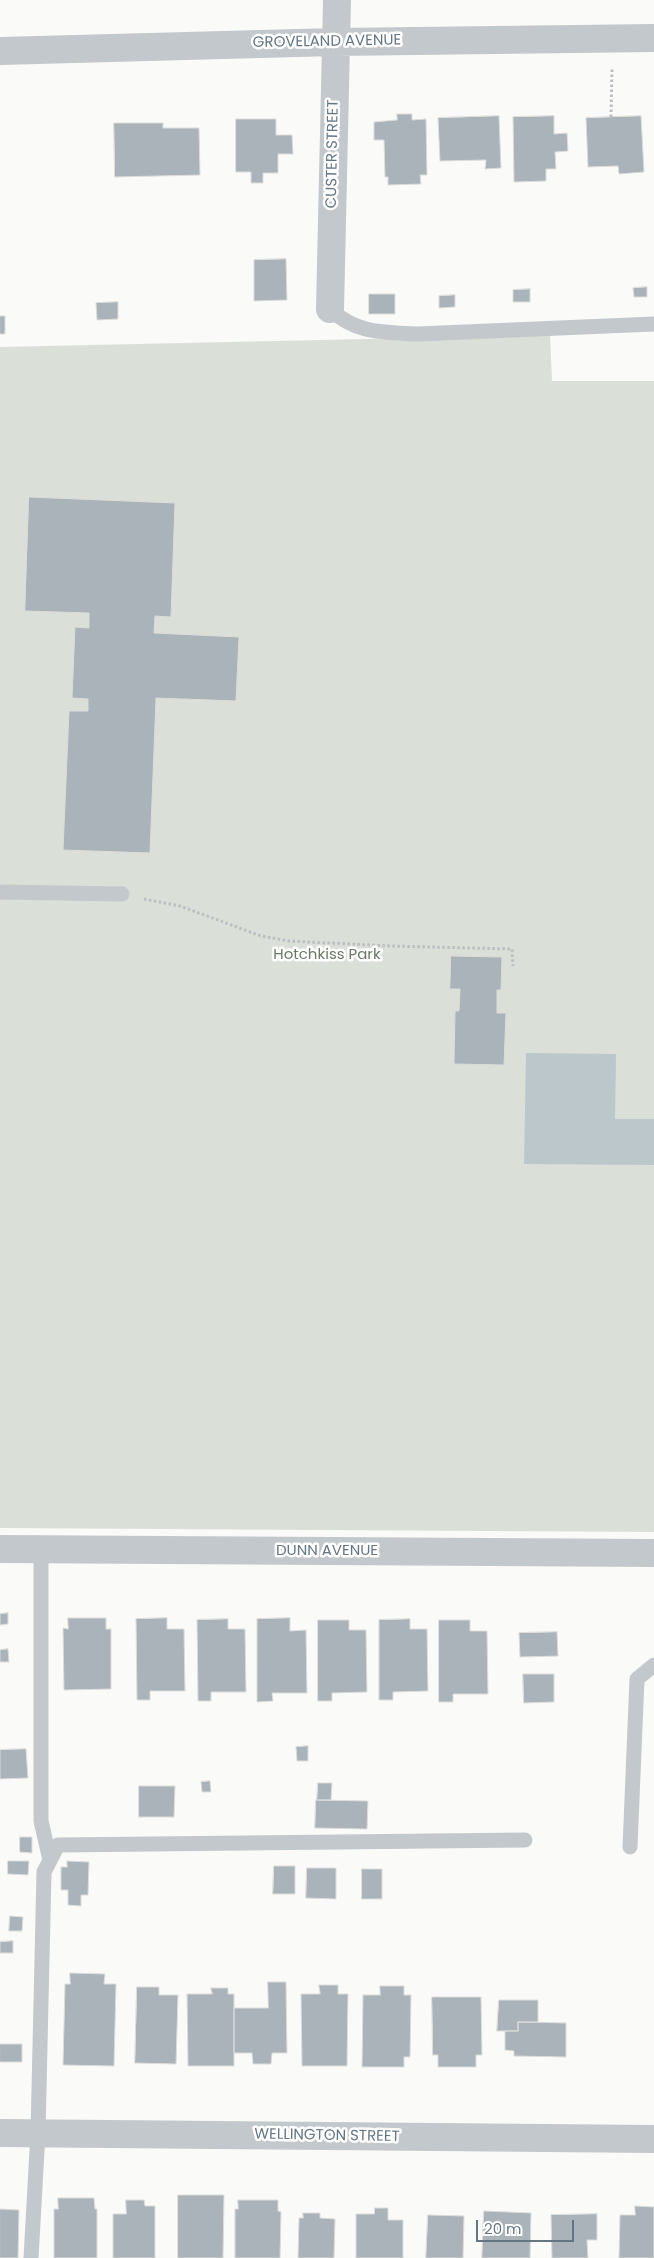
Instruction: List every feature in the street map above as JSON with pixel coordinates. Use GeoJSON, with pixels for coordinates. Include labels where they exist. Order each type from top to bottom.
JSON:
{"type":"FeatureCollection","features":[{"type":"Feature","properties":{"kind":"street","name":"CUSTER STREET"},"geometry":{"type":"LineString","coordinates":[[330,309],[337,0]]}},
{"type":"Feature","properties":{"kind":"street","name":"GROVELAND AVENUE"},"geometry":{"type":"LineString","coordinates":[[0,51],[335,42],[654,38]]}},
{"type":"Feature","properties":{"kind":"street","name":"DUNN AVENUE"},"geometry":{"type":"LineString","coordinates":[[0,1550],[654,1553]]}},
{"type":"Feature","properties":{"kind":"street","name":"WELLINGTON STREET"},"geometry":{"type":"LineString","coordinates":[[0,2133],[654,2139]]}},
{"type":"Feature","properties":{"kind":"lane"},"geometry":{"type":"LineString","coordinates":[[330,309],[340,319],[353,326],[378,332],[418,334],[654,324]]}},
{"type":"Feature","properties":{"kind":"lane"},"geometry":{"type":"LineString","coordinates":[[0,892],[122,894]]}},
{"type":"Feature","properties":{"kind":"lane"},"geometry":{"type":"LineString","coordinates":[[41,1550],[42,1822],[50,1860]]}},
{"type":"Feature","properties":{"kind":"lane"},"geometry":{"type":"LineString","coordinates":[[630,1847],[636,1679],[654,1665]]}},
{"type":"Feature","properties":{"kind":"lane"},"geometry":{"type":"LineString","coordinates":[[31,2258],[38,2133],[44,1872],[58,1845],[525,1840]]}},
{"type":"Feature","properties":{"kind":"path"},"geometry":{"type":"LineString","coordinates":[[611,117],[612,58]]}},
{"type":"Feature","properties":{"kind":"path"},"geometry":{"type":"LineString","coordinates":[[122,894],[180,906],[261,936],[289,941],[392,946],[512,948],[513,966]]}},
{"type":"Feature","properties":{"kind":"green space","name":"Hotchkiss Park"},"geometry":{"type":"Polygon","coordinates":[[[550,335],[552,381],[654,381],[654,1532],[0,1528],[0,347],[550,335]]]}},
{"type":"Feature","properties":{"kind":"shaded area"},"geometry":{"type":"Polygon","coordinates":[[[526,1053],[616,1054],[615,1119],[654,1119],[654,1165],[524,1164],[526,1053]]]}},
{"type":"Feature","properties":{"kind":"building"},"geometry":{"type":"Polygon","coordinates":[[[397,114],[412,114],[412,120],[426,119],[427,175],[420,175],[421,184],[388,185],[388,177],[385,177],[384,140],[374,140],[374,122],[397,120],[397,114]]]}},
{"type":"Feature","properties":{"kind":"building"},"geometry":{"type":"Polygon","coordinates":[[[499,116],[501,168],[485,169],[486,160],[440,161],[438,118],[499,116]]]}},
{"type":"Feature","properties":{"kind":"building"},"geometry":{"type":"Polygon","coordinates":[[[554,116],[554,134],[567,133],[568,151],[555,152],[556,169],[546,169],[546,181],[514,182],[513,117],[554,116]]]}},
{"type":"Feature","properties":{"kind":"building"},"geometry":{"type":"Polygon","coordinates":[[[641,116],[644,172],[619,174],[618,166],[588,167],[586,118],[641,116]]]}},
{"type":"Feature","properties":{"kind":"building"},"geometry":{"type":"Polygon","coordinates":[[[236,119],[276,119],[276,135],[292,135],[293,154],[278,154],[278,173],[263,173],[263,183],[251,183],[251,172],[236,172],[236,119]]]}},
{"type":"Feature","properties":{"kind":"building"},"geometry":{"type":"Polygon","coordinates":[[[114,123],[163,123],[163,128],[199,128],[200,175],[115,177],[114,123]]]}},
{"type":"Feature","properties":{"kind":"building"},"geometry":{"type":"Polygon","coordinates":[[[286,259],[287,300],[254,301],[254,260],[286,259]]]}},
{"type":"Feature","properties":{"kind":"building"},"geometry":{"type":"Polygon","coordinates":[[[647,287],[647,297],[634,297],[633,288],[647,287]]]}},
{"type":"Feature","properties":{"kind":"building"},"geometry":{"type":"Polygon","coordinates":[[[530,289],[530,302],[513,302],[513,290],[530,289]]]}},
{"type":"Feature","properties":{"kind":"building"},"geometry":{"type":"Polygon","coordinates":[[[369,294],[395,294],[395,314],[369,314],[369,294]]]}},
{"type":"Feature","properties":{"kind":"building"},"geometry":{"type":"Polygon","coordinates":[[[455,295],[455,307],[439,308],[439,296],[455,295]]]}},
{"type":"Feature","properties":{"kind":"building"},"geometry":{"type":"Polygon","coordinates":[[[118,302],[118,319],[97,320],[96,303],[118,302]]]}},
{"type":"Feature","properties":{"kind":"building"},"geometry":{"type":"Polygon","coordinates":[[[0,316],[5,316],[5,334],[0,334],[0,316]]]}},
{"type":"Feature","properties":{"kind":"building"},"geometry":{"type":"Polygon","coordinates":[[[29,497],[175,503],[171,617],[155,616],[154,633],[239,637],[236,701],[156,698],[150,853],[63,850],[69,711],[88,711],[88,699],[72,698],[75,627],[89,628],[89,613],[25,611],[29,497]]]}},
{"type":"Feature","properties":{"kind":"building"},"geometry":{"type":"Polygon","coordinates":[[[451,956],[502,957],[501,990],[497,990],[497,1013],[506,1013],[504,1065],[454,1064],[455,1011],[459,1011],[460,989],[450,989],[451,956]]]}},
{"type":"Feature","properties":{"kind":"building"},"geometry":{"type":"Polygon","coordinates":[[[8,1613],[8,1624],[0,1625],[0,1614],[8,1613]]]}},
{"type":"Feature","properties":{"kind":"building"},"geometry":{"type":"Polygon","coordinates":[[[68,1618],[106,1618],[106,1629],[111,1629],[111,1689],[64,1690],[63,1628],[68,1629],[68,1618]]]}},
{"type":"Feature","properties":{"kind":"building"},"geometry":{"type":"Polygon","coordinates":[[[167,1618],[167,1629],[184,1629],[185,1691],[150,1691],[150,1700],[137,1700],[136,1619],[167,1618]]]}},
{"type":"Feature","properties":{"kind":"building"},"geometry":{"type":"Polygon","coordinates":[[[290,1618],[290,1631],[306,1630],[307,1693],[272,1693],[273,1701],[257,1702],[257,1619],[290,1618]]]}},
{"type":"Feature","properties":{"kind":"building"},"geometry":{"type":"Polygon","coordinates":[[[228,1619],[228,1629],[245,1629],[246,1692],[211,1692],[211,1701],[198,1701],[197,1620],[228,1619]]]}},
{"type":"Feature","properties":{"kind":"building"},"geometry":{"type":"Polygon","coordinates":[[[410,1619],[410,1629],[427,1629],[428,1691],[393,1692],[393,1700],[379,1700],[379,1620],[410,1619]]]}},
{"type":"Feature","properties":{"kind":"building"},"geometry":{"type":"Polygon","coordinates":[[[318,1620],[349,1620],[349,1630],[366,1630],[367,1692],[332,1693],[332,1701],[318,1701],[318,1620]]]}},
{"type":"Feature","properties":{"kind":"building"},"geometry":{"type":"Polygon","coordinates":[[[439,1620],[470,1620],[470,1631],[487,1631],[488,1694],[453,1694],[453,1702],[439,1702],[439,1620]]]}},
{"type":"Feature","properties":{"kind":"building"},"geometry":{"type":"Polygon","coordinates":[[[557,1632],[558,1656],[520,1657],[519,1633],[557,1632]]]}},
{"type":"Feature","properties":{"kind":"building"},"geometry":{"type":"Polygon","coordinates":[[[8,1649],[9,1662],[0,1662],[0,1650],[8,1649]]]}},
{"type":"Feature","properties":{"kind":"building"},"geometry":{"type":"Polygon","coordinates":[[[523,1674],[554,1674],[554,1702],[524,1703],[523,1674]]]}},
{"type":"Feature","properties":{"kind":"building"},"geometry":{"type":"Polygon","coordinates":[[[308,1746],[308,1761],[297,1761],[296,1747],[308,1746]]]}},
{"type":"Feature","properties":{"kind":"building"},"geometry":{"type":"Polygon","coordinates":[[[26,1749],[28,1778],[0,1779],[0,1750],[26,1749]]]}},
{"type":"Feature","properties":{"kind":"building"},"geometry":{"type":"Polygon","coordinates":[[[210,1781],[211,1792],[202,1792],[201,1782],[210,1781]]]}},
{"type":"Feature","properties":{"kind":"building"},"geometry":{"type":"Polygon","coordinates":[[[318,1783],[332,1783],[331,1800],[317,1800],[318,1783]]]}},
{"type":"Feature","properties":{"kind":"building"},"geometry":{"type":"Polygon","coordinates":[[[139,1786],[175,1786],[174,1817],[139,1817],[139,1786]]]}},
{"type":"Feature","properties":{"kind":"building"},"geometry":{"type":"Polygon","coordinates":[[[316,1800],[368,1801],[367,1829],[315,1828],[316,1800]]]}},
{"type":"Feature","properties":{"kind":"building"},"geometry":{"type":"Polygon","coordinates":[[[20,1837],[32,1837],[32,1853],[20,1852],[20,1837]]]}},
{"type":"Feature","properties":{"kind":"building"},"geometry":{"type":"Polygon","coordinates":[[[8,1861],[29,1861],[28,1875],[8,1874],[8,1861]]]}},
{"type":"Feature","properties":{"kind":"building"},"geometry":{"type":"Polygon","coordinates":[[[67,1861],[89,1862],[88,1895],[81,1895],[81,1906],[68,1905],[68,1890],[61,1890],[61,1867],[67,1867],[67,1861]]]}},
{"type":"Feature","properties":{"kind":"building"},"geometry":{"type":"Polygon","coordinates":[[[274,1866],[295,1866],[295,1894],[273,1894],[274,1866]]]}},
{"type":"Feature","properties":{"kind":"building"},"geometry":{"type":"Polygon","coordinates":[[[307,1868],[336,1868],[336,1899],[306,1898],[307,1868]]]}},
{"type":"Feature","properties":{"kind":"building"},"geometry":{"type":"Polygon","coordinates":[[[362,1869],[382,1869],[382,1899],[362,1899],[362,1869]]]}},
{"type":"Feature","properties":{"kind":"building"},"geometry":{"type":"Polygon","coordinates":[[[10,1916],[23,1917],[22,1931],[9,1931],[10,1916]]]}},
{"type":"Feature","properties":{"kind":"building"},"geometry":{"type":"Polygon","coordinates":[[[13,1941],[13,1953],[0,1953],[0,1942],[13,1941]]]}},
{"type":"Feature","properties":{"kind":"building"},"geometry":{"type":"Polygon","coordinates":[[[70,1973],[105,1974],[104,1984],[116,1984],[114,2066],[63,2065],[65,1984],[70,1984],[70,1973]]]}},
{"type":"Feature","properties":{"kind":"building"},"geometry":{"type":"Polygon","coordinates":[[[268,1982],[286,1982],[287,2053],[272,2053],[271,2064],[253,2064],[252,2053],[234,2053],[234,2008],[268,2008],[268,1982]]]}},
{"type":"Feature","properties":{"kind":"building"},"geometry":{"type":"Polygon","coordinates":[[[319,1985],[338,1985],[338,1994],[348,1994],[347,2066],[302,2066],[301,1994],[320,1994],[319,1985]]]}},
{"type":"Feature","properties":{"kind":"building"},"geometry":{"type":"Polygon","coordinates":[[[380,1986],[404,1986],[404,1995],[411,1995],[410,2057],[404,2057],[404,2067],[362,2067],[363,1995],[380,1995],[380,1986]]]}},
{"type":"Feature","properties":{"kind":"building"},"geometry":{"type":"Polygon","coordinates":[[[137,1987],[159,1987],[159,1995],[178,1995],[176,2064],[135,2063],[137,1987]]]}},
{"type":"Feature","properties":{"kind":"building"},"geometry":{"type":"Polygon","coordinates":[[[211,1988],[228,1988],[228,1994],[234,1994],[234,2066],[188,2066],[187,1994],[212,1994],[211,1988]]]}},
{"type":"Feature","properties":{"kind":"building"},"geometry":{"type":"Polygon","coordinates":[[[432,1997],[481,1997],[482,2055],[476,2055],[476,2067],[438,2067],[438,2055],[433,2055],[432,1997]]]}},
{"type":"Feature","properties":{"kind":"building"},"geometry":{"type":"Polygon","coordinates":[[[499,2000],[538,2000],[538,2022],[518,2022],[518,2031],[497,2031],[499,2000]]]}},
{"type":"Feature","properties":{"kind":"building"},"geometry":{"type":"Polygon","coordinates":[[[518,2022],[566,2023],[566,2057],[514,2056],[514,2051],[505,2050],[505,2031],[518,2031],[518,2022]]]}},
{"type":"Feature","properties":{"kind":"building"},"geometry":{"type":"Polygon","coordinates":[[[0,2044],[22,2044],[22,2062],[0,2062],[0,2044]]]}},
{"type":"Feature","properties":{"kind":"building"},"geometry":{"type":"Polygon","coordinates":[[[178,2195],[224,2195],[223,2258],[178,2258],[178,2195]]]}},
{"type":"Feature","properties":{"kind":"building"},"geometry":{"type":"Polygon","coordinates":[[[58,2198],[94,2198],[95,2209],[97,2209],[97,2258],[54,2258],[54,2209],[58,2209],[58,2198]]]}},
{"type":"Feature","properties":{"kind":"building"},"geometry":{"type":"Polygon","coordinates":[[[126,2200],[144,2200],[145,2206],[155,2206],[155,2258],[113,2258],[113,2214],[126,2214],[126,2200]]]}},
{"type":"Feature","properties":{"kind":"building"},"geometry":{"type":"Polygon","coordinates":[[[238,2200],[278,2200],[278,2211],[281,2212],[280,2258],[235,2258],[235,2209],[238,2209],[238,2200]]]}},
{"type":"Feature","properties":{"kind":"building"},"geometry":{"type":"Polygon","coordinates":[[[635,2206],[654,2207],[654,2258],[619,2258],[620,2215],[635,2215],[635,2206]]]}},
{"type":"Feature","properties":{"kind":"building"},"geometry":{"type":"Polygon","coordinates":[[[375,2208],[388,2208],[388,2220],[403,2220],[403,2258],[356,2258],[356,2214],[374,2214],[375,2208]]]}},
{"type":"Feature","properties":{"kind":"building"},"geometry":{"type":"Polygon","coordinates":[[[0,2209],[19,2210],[18,2258],[0,2258],[0,2209]]]}},
{"type":"Feature","properties":{"kind":"building"},"geometry":{"type":"Polygon","coordinates":[[[484,2211],[531,2213],[530,2258],[482,2258],[484,2211]]]}},
{"type":"Feature","properties":{"kind":"building"},"geometry":{"type":"Polygon","coordinates":[[[303,2213],[320,2213],[320,2218],[335,2219],[334,2258],[298,2258],[299,2218],[303,2218],[303,2213]]]}},
{"type":"Feature","properties":{"kind":"building"},"geometry":{"type":"Polygon","coordinates":[[[597,2214],[597,2240],[587,2240],[588,2258],[552,2258],[551,2215],[597,2214]]]}},
{"type":"Feature","properties":{"kind":"building"},"geometry":{"type":"Polygon","coordinates":[[[428,2215],[464,2216],[463,2258],[426,2258],[428,2215]]]}}]}
